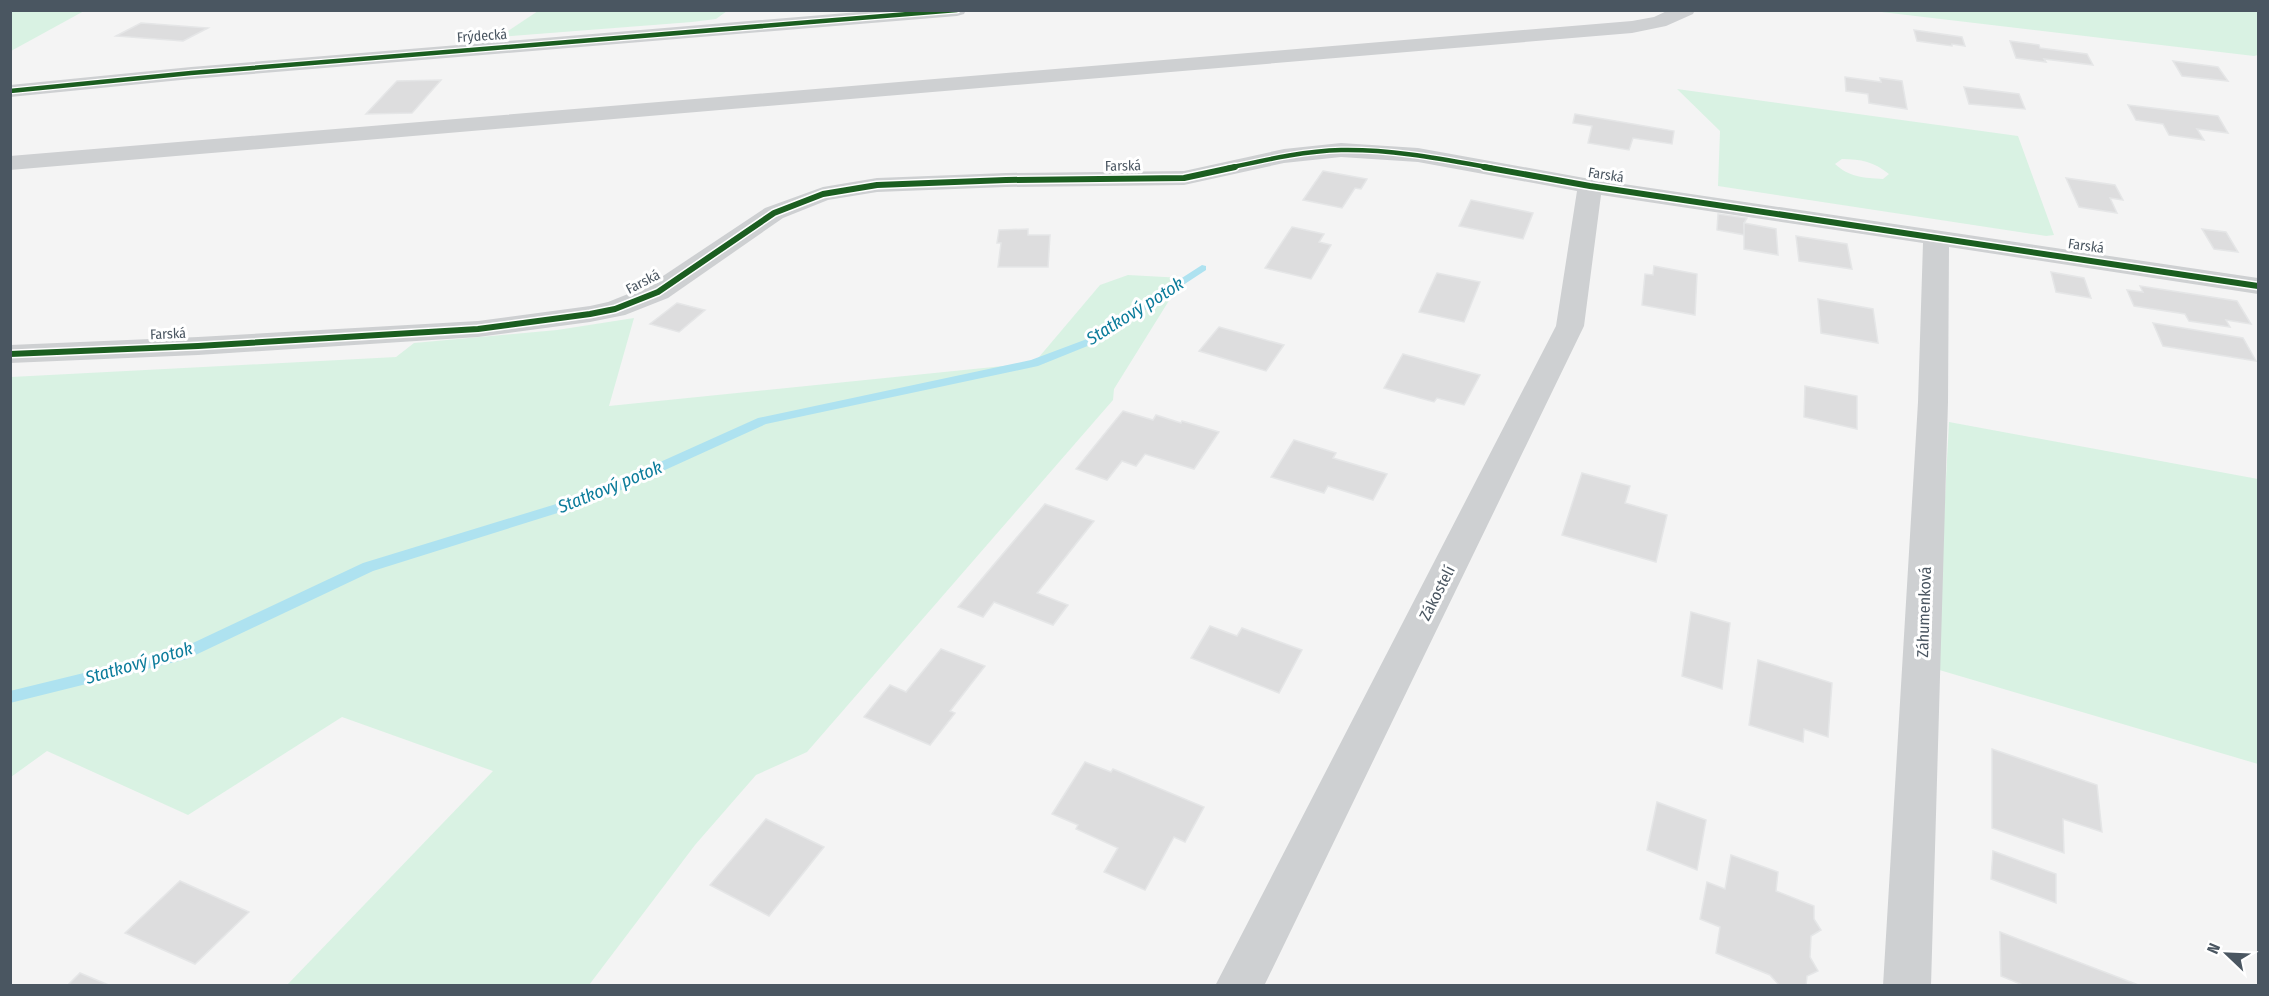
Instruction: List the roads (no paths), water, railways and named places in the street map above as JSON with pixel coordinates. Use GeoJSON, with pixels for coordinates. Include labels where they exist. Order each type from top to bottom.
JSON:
{"type":"FeatureCollection","features":[{"type":"Feature","properties":{"kind":"street","name":"Frýdecká"},"geometry":{"type":"LineString","coordinates":[[10,91],[237,69],[957,10]]}},
{"type":"Feature","properties":{"kind":"street"},"geometry":{"type":"LineString","coordinates":[[10,163],[1632,27],[1659,22],[1686,10]]}},
{"type":"Feature","properties":{"kind":"street","name":"Farská"},"geometry":{"type":"LineString","coordinates":[[10,354],[198,346],[478,329],[590,315],[615,309],[658,292],[756,224],[790,205],[823,194],[877,184],[1184,178],[1284,156],[1365,150],[1418,155],[1590,186],[2259,286]]}},
{"type":"Feature","properties":{"kind":"street","name":"Zákostelí"},"geometry":{"type":"LineString","coordinates":[[1239,986],[1570,326],[1590,186]]}},
{"type":"Feature","properties":{"kind":"street","name":"Záhumenková"},"geometry":{"type":"LineString","coordinates":[[1907,986],[1933,414],[1936,238]]}},
{"type":"Feature","properties":{"kind":"waterway","name":"Statkový potok"},"geometry":{"type":"LineString","coordinates":[[10,697],[182,655],[368,567],[594,497],[762,421],[1034,363],[1091,341],[1202,268]]}}]}
